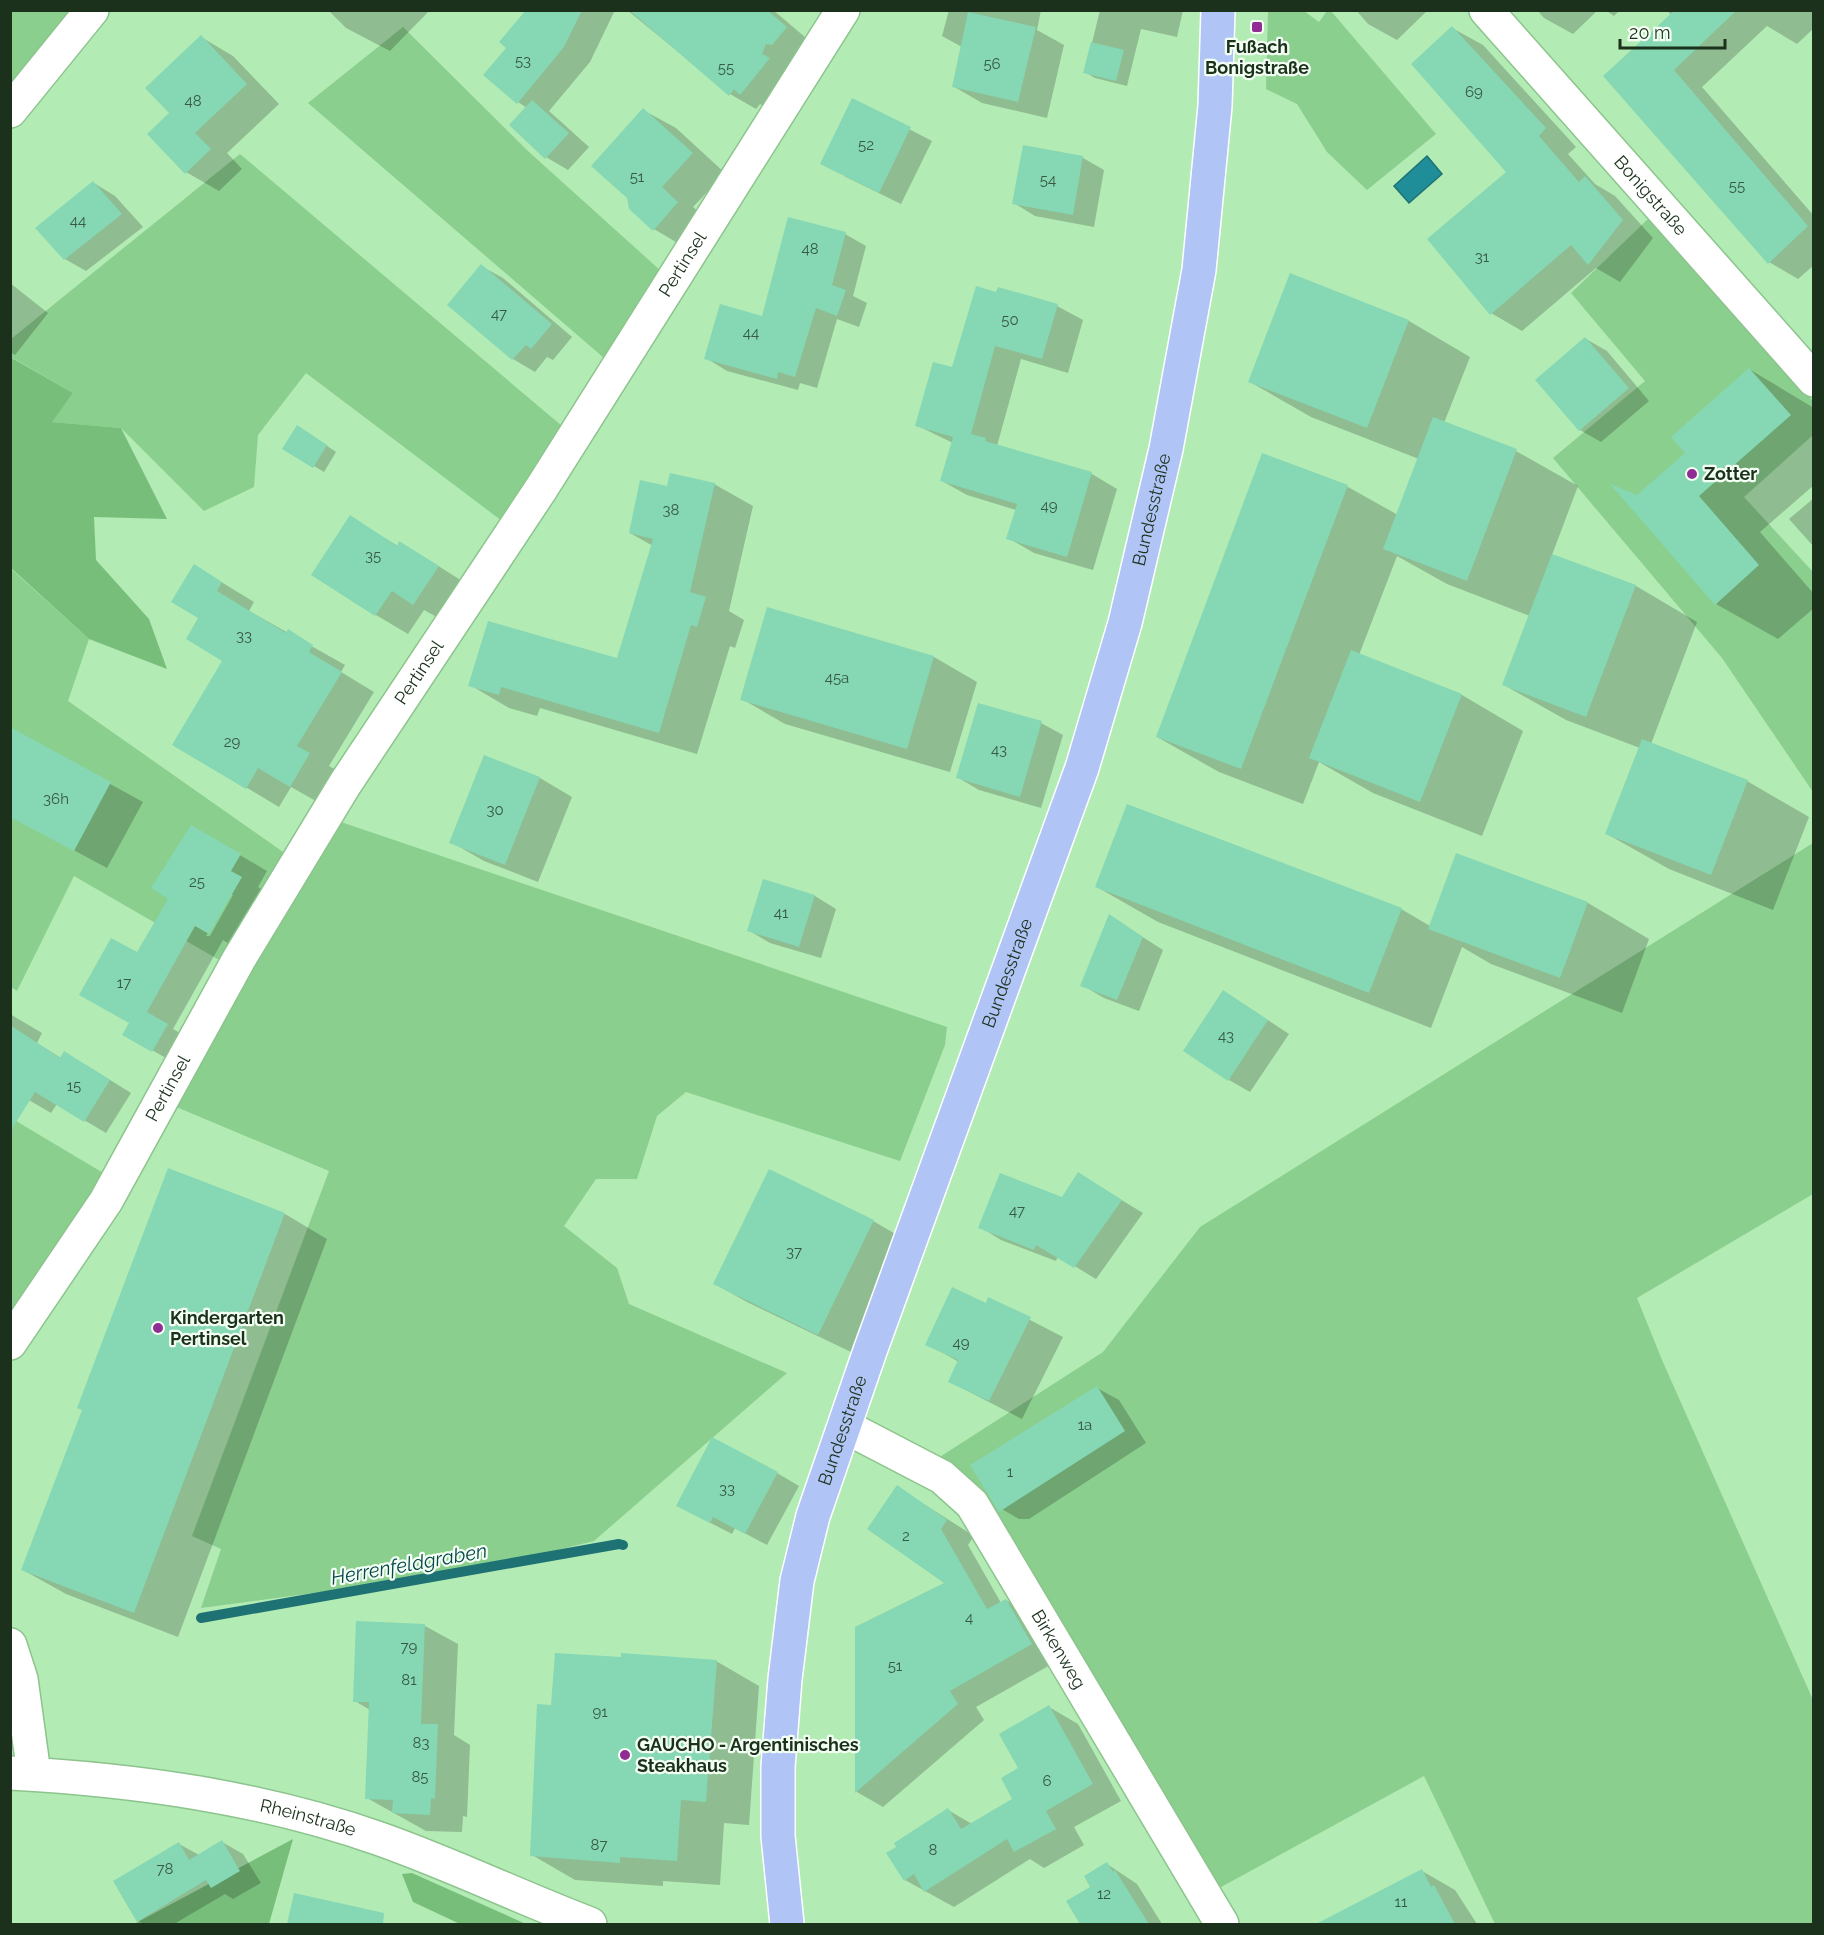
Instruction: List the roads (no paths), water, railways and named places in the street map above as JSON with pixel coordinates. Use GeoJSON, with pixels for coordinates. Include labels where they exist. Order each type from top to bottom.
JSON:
{"type":"FeatureCollection","features":[{"type":"Feature","properties":{"kind":"main road","name":"Bundesstraße"},"geometry":{"type":"LineString","coordinates":[[787,1924],[778,1836],[778,1778],[789,1641],[797,1581],[813,1516],[844,1426],[1078,779],[1125,623],[1166,448],[1199,270],[1215,106],[1218,10]]}},
{"type":"Feature","properties":{"kind":"street"},"geometry":{"type":"LineString","coordinates":[[10,111],[92,10]]}},
{"type":"Feature","properties":{"kind":"street","name":"Pertinsel"},"geometry":{"type":"LineString","coordinates":[[10,1343],[105,1201],[239,958],[345,784],[541,489],[843,10]]}},
{"type":"Feature","properties":{"kind":"street","name":"Bonigstraße"},"geometry":{"type":"LineString","coordinates":[[1486,10],[1814,380]]}},
{"type":"Feature","properties":{"kind":"street","name":"Birkenweg"},"geometry":{"type":"LineString","coordinates":[[844,1426],[942,1477],[972,1504],[1222,1924]]}},
{"type":"Feature","properties":{"kind":"street"},"geometry":{"type":"LineString","coordinates":[[10,1645],[21,1679],[22,1774]]}},
{"type":"Feature","properties":{"kind":"street","name":"Rheinstraße"},"geometry":{"type":"LineString","coordinates":[[22,1774],[179,1788],[280,1809],[378,1838],[590,1924]]}},
{"type":"Feature","properties":{"kind":"water"},"geometry":{"type":"Polygon","coordinates":[[[1427,156],[1442,174],[1409,203],[1394,186],[1427,156]]]}},
{"type":"Feature","properties":{"kind":"waterway","name":"Herrenfeldgraben"},"geometry":{"type":"LineString","coordinates":[[201,1618],[623,1545]]}},
{"type":"Feature","properties":{"kind":"place","name":"Fußach Bonigstraße"},"geometry":{"type":"Point","coordinates":[1257,27]}},
{"type":"Feature","properties":{"kind":"place","name":"Zotter"},"geometry":{"type":"Point","coordinates":[1692,474]}},
{"type":"Feature","properties":{"kind":"place","name":"Kindergarten Pertinsel"},"geometry":{"type":"Point","coordinates":[158,1328]}},
{"type":"Feature","properties":{"kind":"place","name":"GAUCHO - Argentinisches Steakhaus"},"geometry":{"type":"Point","coordinates":[625,1755]}}]}
